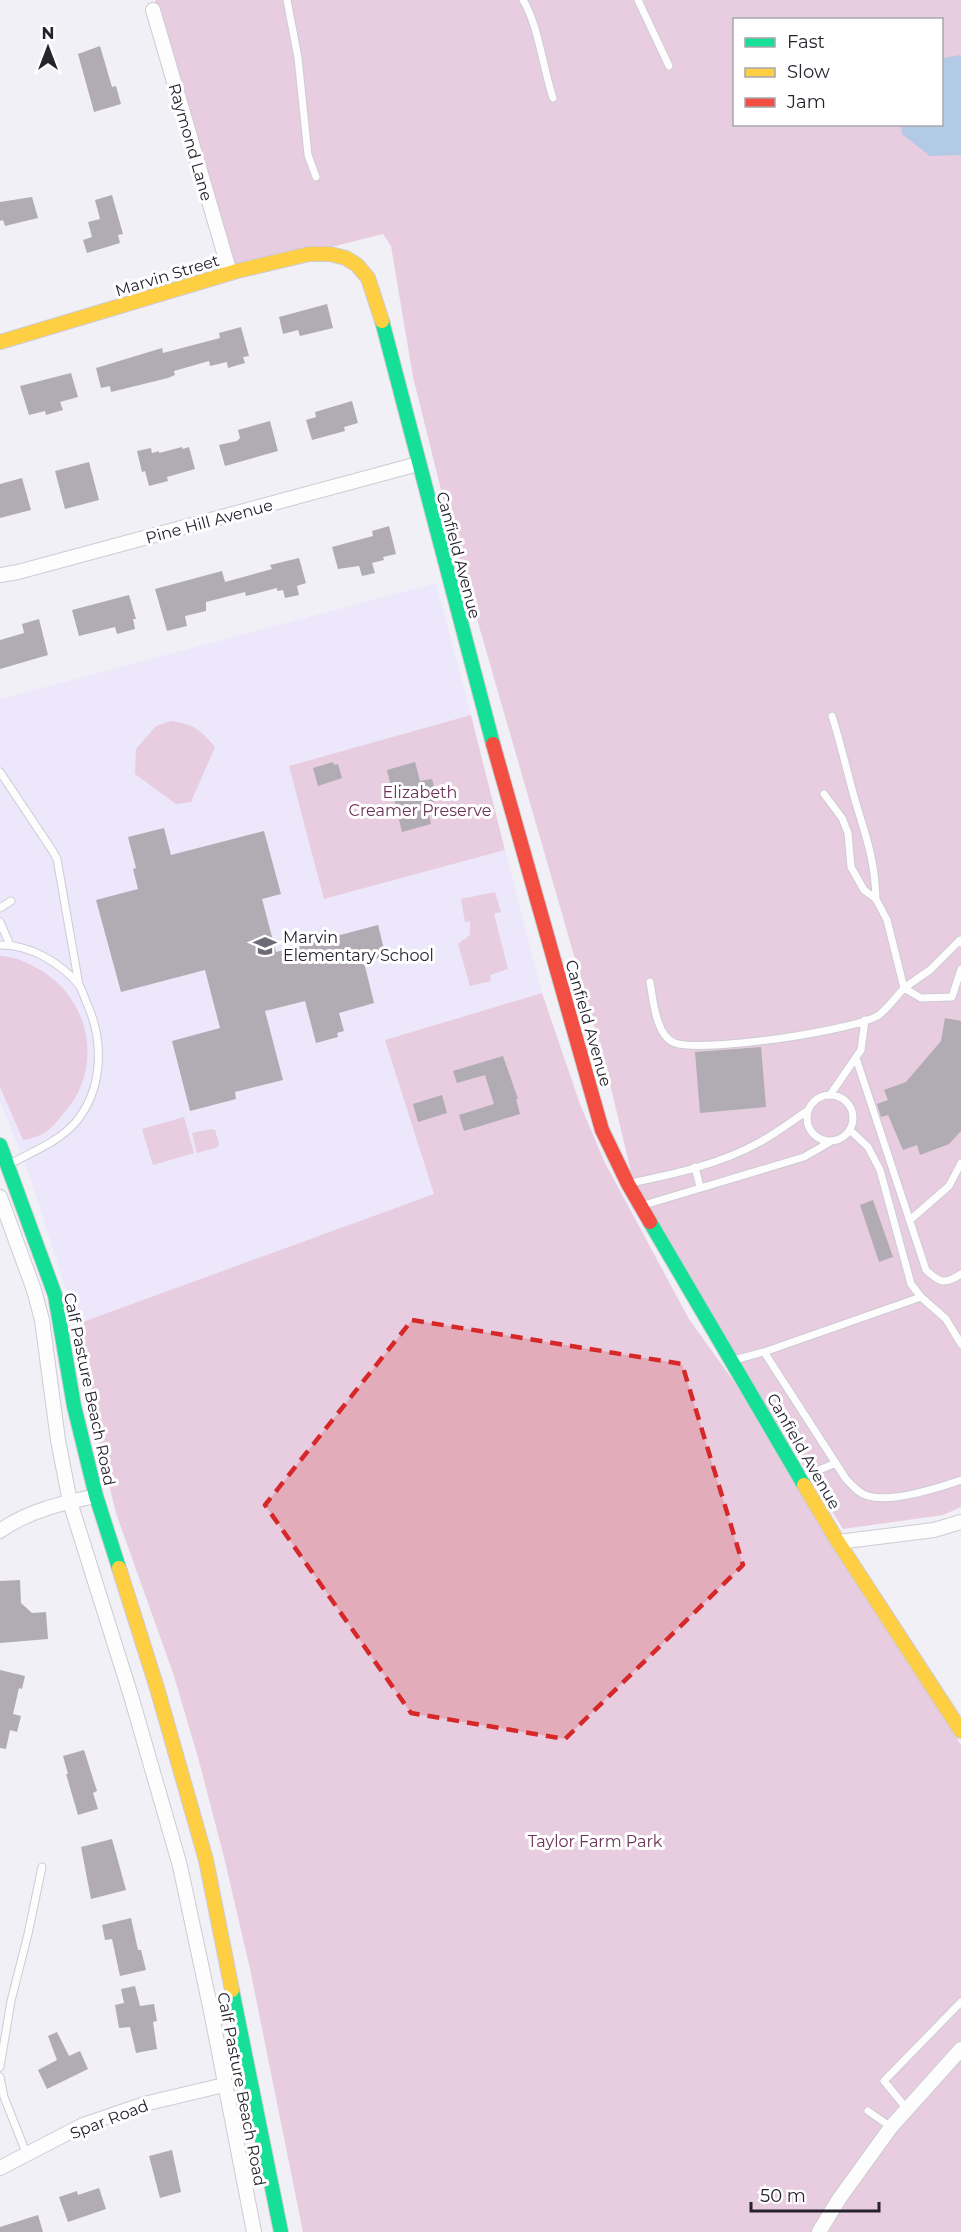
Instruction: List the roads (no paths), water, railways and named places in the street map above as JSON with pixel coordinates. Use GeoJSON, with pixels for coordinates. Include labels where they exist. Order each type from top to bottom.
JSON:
{"type":"FeatureCollection","features":[{"type":"Feature","properties":{"kind":"street","name":"Raymond Lane"},"geometry":{"type":"LineString","coordinates":[[153,10],[230,273]]}},
{"type":"Feature","properties":{"kind":"street","name":"Marvin Street"},"geometry":{"type":"LineString","coordinates":[[0,342],[230,273],[309,254],[330,254],[346,258]]}},
{"type":"Feature","properties":{"kind":"street","name":"Canfield Avenue"},"geometry":{"type":"LineString","coordinates":[[346,258],[357,265],[368,278],[377,301],[488,728],[603,1130],[628,1184],[838,1542],[961,1731]]}},
{"type":"Feature","properties":{"kind":"street","name":"Pine Hill Avenue"},"geometry":{"type":"LineString","coordinates":[[0,575],[418,464]]}},
{"type":"Feature","properties":{"kind":"street","name":"Calf Pasture Beach Road"},"geometry":{"type":"LineString","coordinates":[[0,1145],[55,1295],[74,1406],[96,1496],[163,1710],[206,1860],[281,2232]]}},
{"type":"Feature","properties":{"kind":"street","name":"Calf Pasture Beach Road"},"geometry":{"type":"LineString","coordinates":[[0,1197],[34,1290],[42,1320],[58,1440],[70,1502],[137,1717],[180,1866],[254,2232]]}},
{"type":"Feature","properties":{"kind":"street"},"geometry":{"type":"LineString","coordinates":[[1,1528],[15,1520],[96,1496]]}},
{"type":"Feature","properties":{"kind":"street"},"geometry":{"type":"LineString","coordinates":[[838,1542],[934,1530],[961,1522]]}},
{"type":"Feature","properties":{"kind":"street"},"geometry":{"type":"LineString","coordinates":[[137,1717],[163,1710]]}},
{"type":"Feature","properties":{"kind":"street"},"geometry":{"type":"LineString","coordinates":[[201,1966],[227,1962]]}},
{"type":"Feature","properties":{"kind":"street"},"geometry":{"type":"LineString","coordinates":[[819,2232],[839,2199],[891,2127],[961,2049]]}},
{"type":"Feature","properties":{"kind":"street","name":"Spar Road"},"geometry":{"type":"LineString","coordinates":[[0,2168],[83,2126],[144,2104],[224,2085]]}},
{"type":"Feature","properties":{"kind":"street"},"geometry":{"type":"LineString","coordinates":[[251,2217],[277,2213]]}},
{"type":"Feature","properties":{"kind":"lane"},"geometry":{"type":"LineString","coordinates":[[287,0],[298,57],[308,155],[316,177]]}},
{"type":"Feature","properties":{"kind":"lane"},"geometry":{"type":"LineString","coordinates":[[523,0],[532,15],[553,98]]}},
{"type":"Feature","properties":{"kind":"lane"},"geometry":{"type":"LineString","coordinates":[[639,0],[669,66]]}},
{"type":"Feature","properties":{"kind":"lane"},"geometry":{"type":"LineString","coordinates":[[832,716],[855,801],[871,849],[876,879],[876,899]]}},
{"type":"Feature","properties":{"kind":"lane"},"geometry":{"type":"LineString","coordinates":[[0,772],[57,860],[80,986],[96,1023],[100,1057],[93,1092],[75,1123],[51,1143],[7,1165]]}},
{"type":"Feature","properties":{"kind":"lane"},"geometry":{"type":"LineString","coordinates":[[824,794],[842,818],[848,832],[851,867],[864,890],[876,899],[887,920],[904,988],[921,998],[952,997],[961,969]]}},
{"type":"Feature","properties":{"kind":"lane"},"geometry":{"type":"LineString","coordinates":[[0,908],[11,902]]}},
{"type":"Feature","properties":{"kind":"lane"},"geometry":{"type":"LineString","coordinates":[[0,922],[10,945]]}},
{"type":"Feature","properties":{"kind":"lane"},"geometry":{"type":"LineString","coordinates":[[650,982],[654,1008],[663,1033],[674,1043],[701,1045],[776,1040],[847,1026],[878,1015],[904,988],[930,970],[961,940]]}},
{"type":"Feature","properties":{"kind":"lane"},"geometry":{"type":"LineString","coordinates":[[0,945],[10,945],[46,956],[80,986]]}},
{"type":"Feature","properties":{"kind":"lane"},"geometry":{"type":"LineString","coordinates":[[830,1095],[861,1050],[865,1020]]}},
{"type":"Feature","properties":{"kind":"lane"},"geometry":{"type":"LineString","coordinates":[[856,1058],[926,1270],[938,1281],[949,1282],[961,1274]]}},
{"type":"Feature","properties":{"kind":"lane"},"geometry":{"type":"LineString","coordinates":[[628,1184],[673,1174],[735,1154],[759,1142],[807,1111],[816,1099],[830,1095],[845,1101],[850,1107],[853,1123],[850,1130],[838,1141],[822,1141],[807,1126],[807,1111]]}},
{"type":"Feature","properties":{"kind":"lane"},"geometry":{"type":"LineString","coordinates":[[850,1130],[868,1147],[880,1170],[911,1284],[921,1297],[946,1319],[961,1344]]}},
{"type":"Feature","properties":{"kind":"lane"},"geometry":{"type":"LineString","coordinates":[[641,1206],[804,1157],[830,1142]]}},
{"type":"Feature","properties":{"kind":"lane"},"geometry":{"type":"LineString","coordinates":[[910,1220],[949,1186],[961,1163]]}},
{"type":"Feature","properties":{"kind":"lane"},"geometry":{"type":"LineString","coordinates":[[695,1167],[700,1187]]}},
{"type":"Feature","properties":{"kind":"lane"},"geometry":{"type":"LineString","coordinates":[[732,1361],[921,1297]]}},
{"type":"Feature","properties":{"kind":"lane"},"geometry":{"type":"LineString","coordinates":[[764,1352],[856,1490],[867,1496],[883,1498],[909,1494],[961,1480]]}},
{"type":"Feature","properties":{"kind":"lane"},"geometry":{"type":"LineString","coordinates":[[800,1478],[836,1462]]}},
{"type":"Feature","properties":{"kind":"lane"},"geometry":{"type":"LineString","coordinates":[[0,2067],[11,2001],[42,1867]]}},
{"type":"Feature","properties":{"kind":"lane"},"geometry":{"type":"LineString","coordinates":[[906,2109],[884,2082],[961,2002]]}},
{"type":"Feature","properties":{"kind":"lane"},"geometry":{"type":"LineString","coordinates":[[0,2077],[4,2097],[27,2155]]}},
{"type":"Feature","properties":{"kind":"lane"},"geometry":{"type":"LineString","coordinates":[[868,2111],[891,2127]]}},
{"type":"Feature","properties":{"kind":"water"},"geometry":{"type":"Polygon","coordinates":[[[961,55],[961,155],[930,156],[902,134],[901,126],[943,126],[943,58],[961,55]]]}},
{"type":"Feature","properties":{"kind":"place","name":"Marvin Elementary School"},"geometry":{"type":"Point","coordinates":[265,946]}},
{"type":"Feature","properties":{"kind":"park label","name":"Elizabeth Creamer Preserve"},"geometry":{"type":"Point","coordinates":[420,801]}},
{"type":"Feature","properties":{"kind":"park label","name":"Taylor Farm Park"},"geometry":{"type":"Point","coordinates":[595,1841]}}]}
